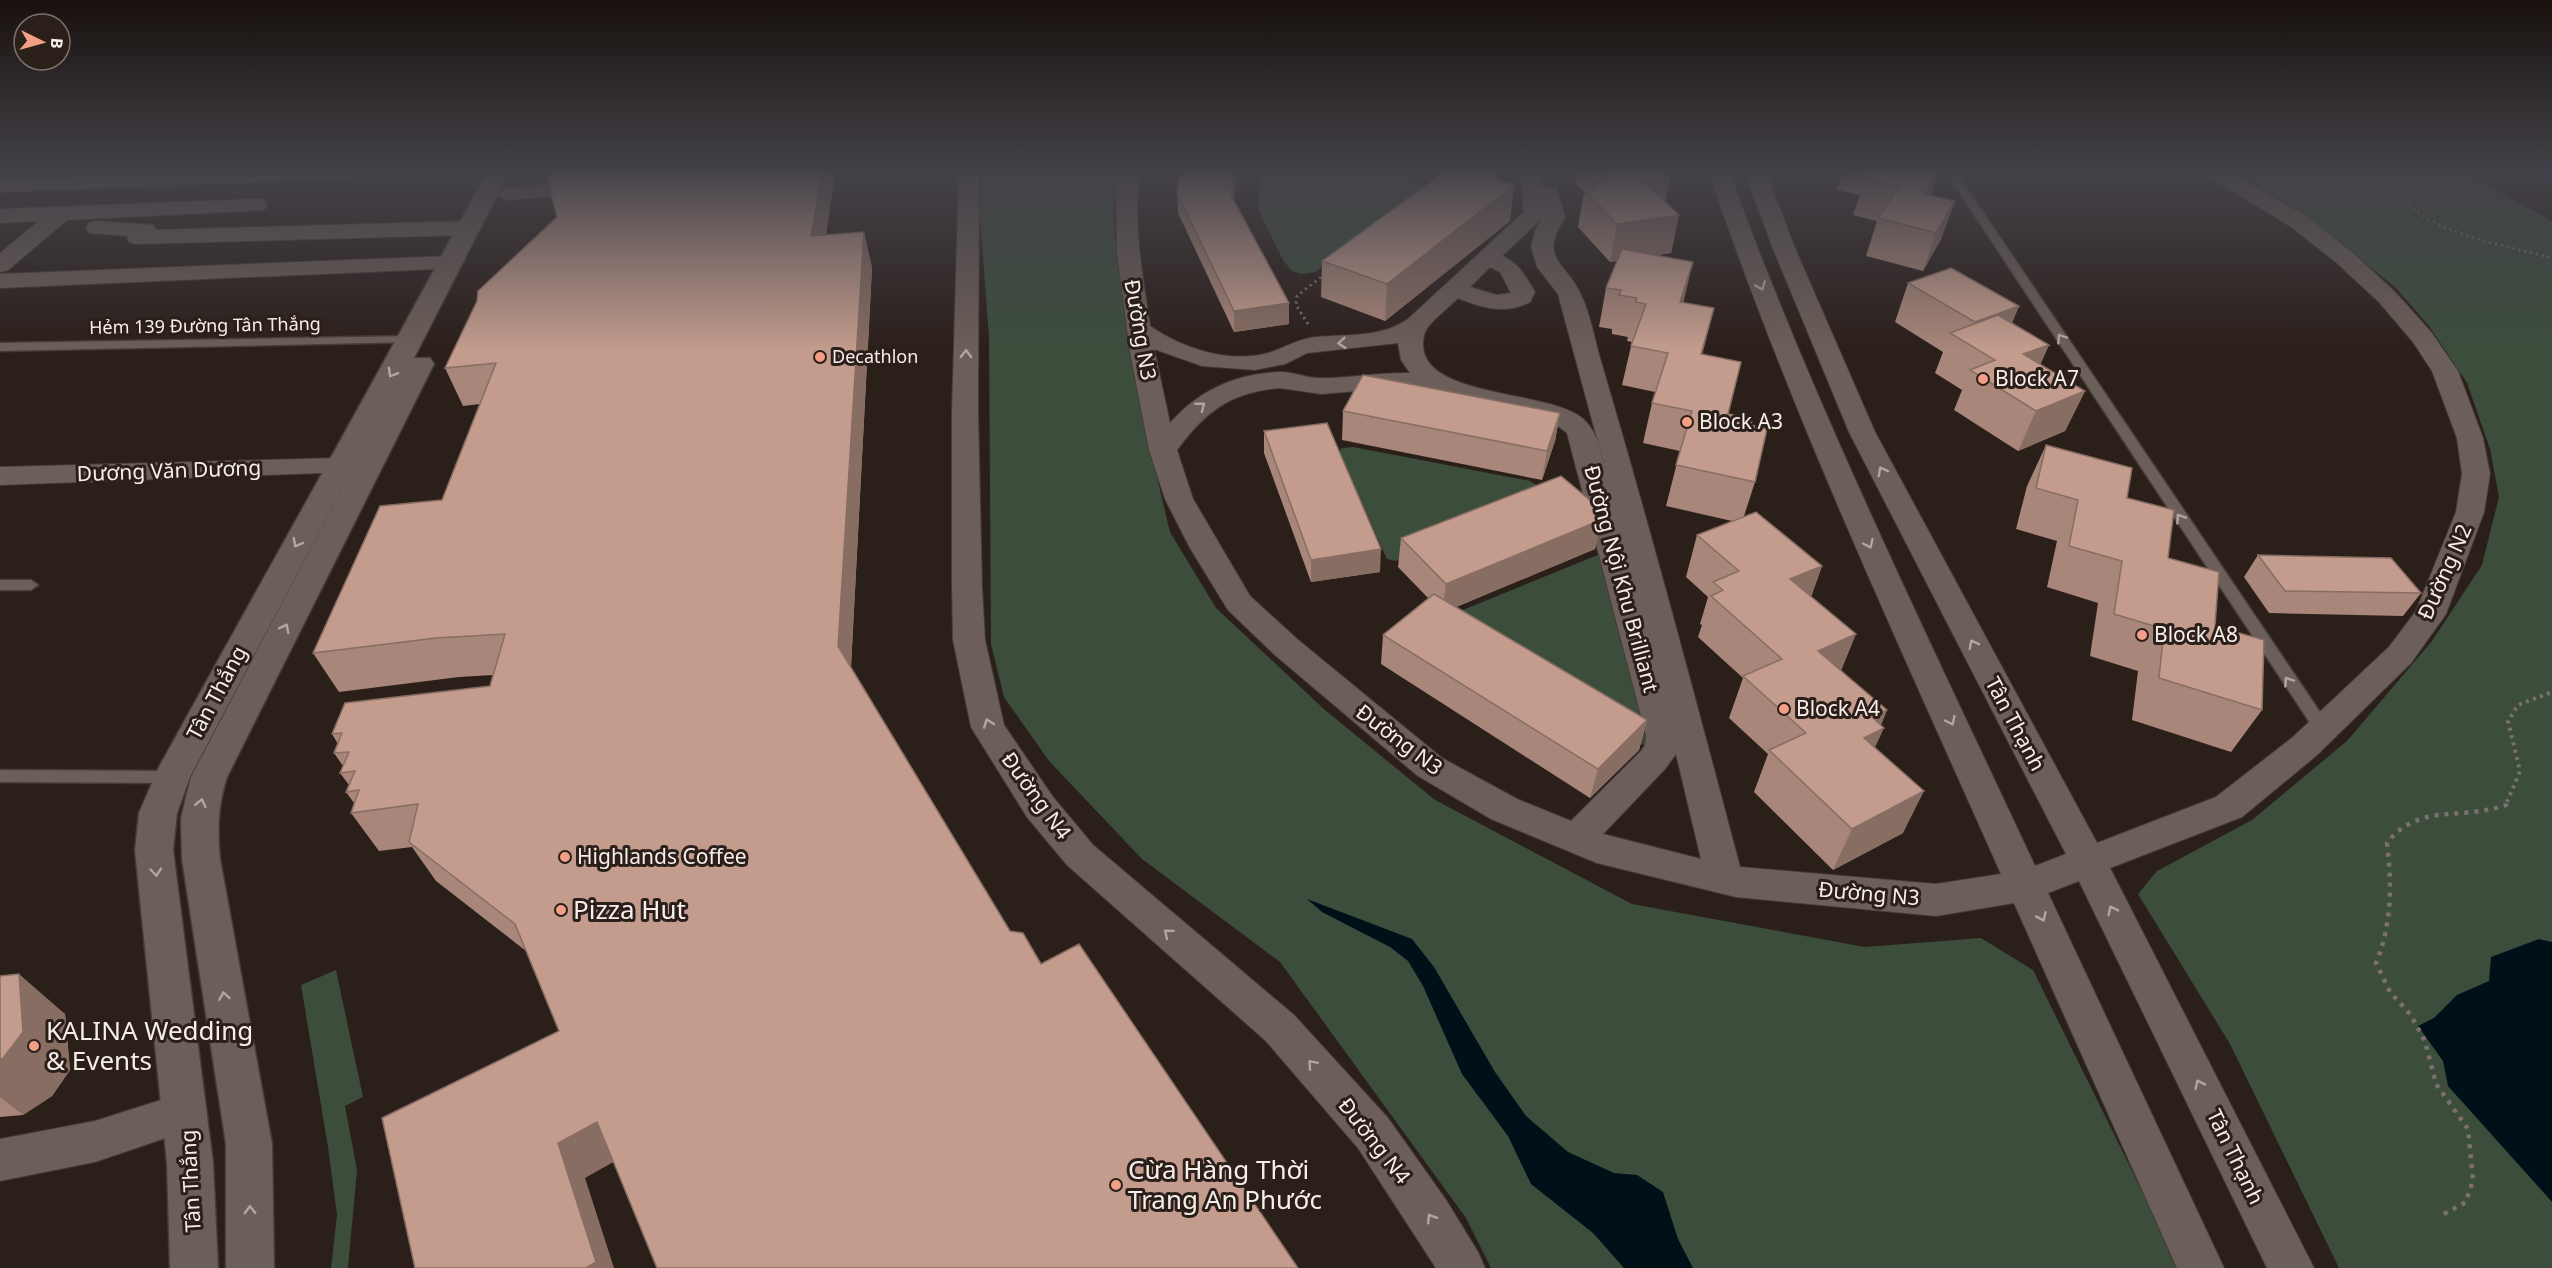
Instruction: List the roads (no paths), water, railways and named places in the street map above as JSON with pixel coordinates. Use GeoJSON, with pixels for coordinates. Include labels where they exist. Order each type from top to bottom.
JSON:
{"type":"FeatureCollection","features":[{"type":"Feature","properties":{"kind":"street"},"geometry":{"type":"LineString","coordinates":[[0,265],[40,231]]}},
{"type":"Feature","properties":{"kind":"street"},"geometry":{"type":"LineString","coordinates":[[144,231],[137,237],[352,231]]}},
{"type":"Feature","properties":{"kind":"street","name":"Tân Thắng"},"geometry":{"type":"LineString","coordinates":[[194,1268],[195,1219],[186,1112],[154,850],[158,813],[172,777],[338,466],[410,340],[467,231]]}},
{"type":"Feature","properties":{"kind":"street","name":"Tân Thắng"},"geometry":{"type":"LineString","coordinates":[[250,1268],[249,1144],[201,859],[199,805],[208,777],[480,231]]}},
{"type":"Feature","properties":{"kind":"street","name":"Đường N4"},"geometry":{"type":"LineString","coordinates":[[968,231],[965,412],[969,640],[988,727],[1040,807],[1080,855],[1280,1028],[1366,1125],[1430,1216],[1461,1268]]}},
{"type":"Feature","properties":{"kind":"street","name":"Đường N3"},"geometry":{"type":"LineString","coordinates":[[1128,231],[1128,252],[1139,329],[1163,450],[1179,499],[1216,566],[1239,603],[1286,647],[1430,767],[1504,809],[1610,853],[1725,879],[1936,900],[2027,885]]}},
{"type":"Feature","properties":{"kind":"street"},"geometry":{"type":"LineString","coordinates":[[1163,450],[1185,420],[1210,399],[1255,383],[1280,380],[1322,386],[1405,350],[1454,289],[1515,231]]}},
{"type":"Feature","properties":{"kind":"street"},"geometry":{"type":"LineString","coordinates":[[1546,231],[1542,246],[1548,267],[1569,292],[1619,468],[1725,879]]}},
{"type":"Feature","properties":{"kind":"street"},"geometry":{"type":"LineString","coordinates":[[1740,231],[1834,468],[2201,1268]]}},
{"type":"Feature","properties":{"kind":"street","name":"Tân Thạnh"},"geometry":{"type":"LineString","coordinates":[[1777,231],[1862,432],[2089,863],[2290,1268]]}},
{"type":"Feature","properties":{"kind":"street","name":"Đường N2"},"geometry":{"type":"LineString","coordinates":[[2027,885],[2089,863],[2229,807],[2322,728],[2400,655],[2430,614],[2470,512],[2476,474],[2470,438],[2445,371],[2422,337],[2387,297],[2345,258],[2309,231]]}},
{"type":"Feature","properties":{"kind":"street"},"geometry":{"type":"LineString","coordinates":[[1454,289],[1502,303],[1513,302],[1522,297],[1523,292],[1509,268],[1487,257]]}},
{"type":"Feature","properties":{"kind":"street"},"geometry":{"type":"LineString","coordinates":[[0,281],[450,263]]}},
{"type":"Feature","properties":{"kind":"street"},"geometry":{"type":"LineString","coordinates":[[1139,329],[1166,346],[1210,358],[1256,362],[1288,354],[1305,346],[1405,350]]}},
{"type":"Feature","properties":{"kind":"street","name":"Đường Nội Khu Brilliant"},"geometry":{"type":"LineString","coordinates":[[1405,350],[1422,372],[1443,385],[1556,415],[1579,429],[1584,441],[1663,735],[1662,748],[1653,760],[1576,839]]}},
{"type":"Feature","properties":{"kind":"street"},"geometry":{"type":"LineString","coordinates":[[1288,354],[1283,359],[1281,369],[1286,377],[1296,382]]}},
{"type":"Feature","properties":{"kind":"street","name":"Dương Văn Dương"},"geometry":{"type":"LineString","coordinates":[[0,476],[338,466]]}},
{"type":"Feature","properties":{"kind":"street"},"geometry":{"type":"LineString","coordinates":[[0,1160],[44,1155],[133,1132],[186,1112]]}},
{"type":"Feature","properties":{"kind":"lane"},"geometry":{"type":"LineString","coordinates":[[1990,231],[2322,728]]}},
{"type":"Feature","properties":{"kind":"lane","name":"Hẻm 139 Đường Tân Thắng"},"geometry":{"type":"LineString","coordinates":[[0,347],[410,340]]}},
{"type":"Feature","properties":{"kind":"lane"},"geometry":{"type":"LineString","coordinates":[[0,585],[31,585]]}},
{"type":"Feature","properties":{"kind":"lane"},"geometry":{"type":"LineString","coordinates":[[0,776],[172,777]]}},
{"type":"Feature","properties":{"kind":"place","name":"Decathlon"},"geometry":{"type":"Point","coordinates":[820,357]}},
{"type":"Feature","properties":{"kind":"place","name":"Block A7"},"geometry":{"type":"Point","coordinates":[1983,379]}},
{"type":"Feature","properties":{"kind":"place","name":"Block A3"},"geometry":{"type":"Point","coordinates":[1687,422]}},
{"type":"Feature","properties":{"kind":"place","name":"Block A8"},"geometry":{"type":"Point","coordinates":[2142,635]}},
{"type":"Feature","properties":{"kind":"place","name":"Block A4"},"geometry":{"type":"Point","coordinates":[1784,709]}},
{"type":"Feature","properties":{"kind":"place","name":"Highlands Coffee"},"geometry":{"type":"Point","coordinates":[565,857]}},
{"type":"Feature","properties":{"kind":"place","name":"Pizza Hut"},"geometry":{"type":"Point","coordinates":[561,910]}},
{"type":"Feature","properties":{"kind":"place","name":"KALINA Wedding & Events"},"geometry":{"type":"Point","coordinates":[34,1046]}},
{"type":"Feature","properties":{"kind":"place","name":"Cừa Hàng Thời Trang An Phước"},"geometry":{"type":"Point","coordinates":[1116,1185]}}]}
